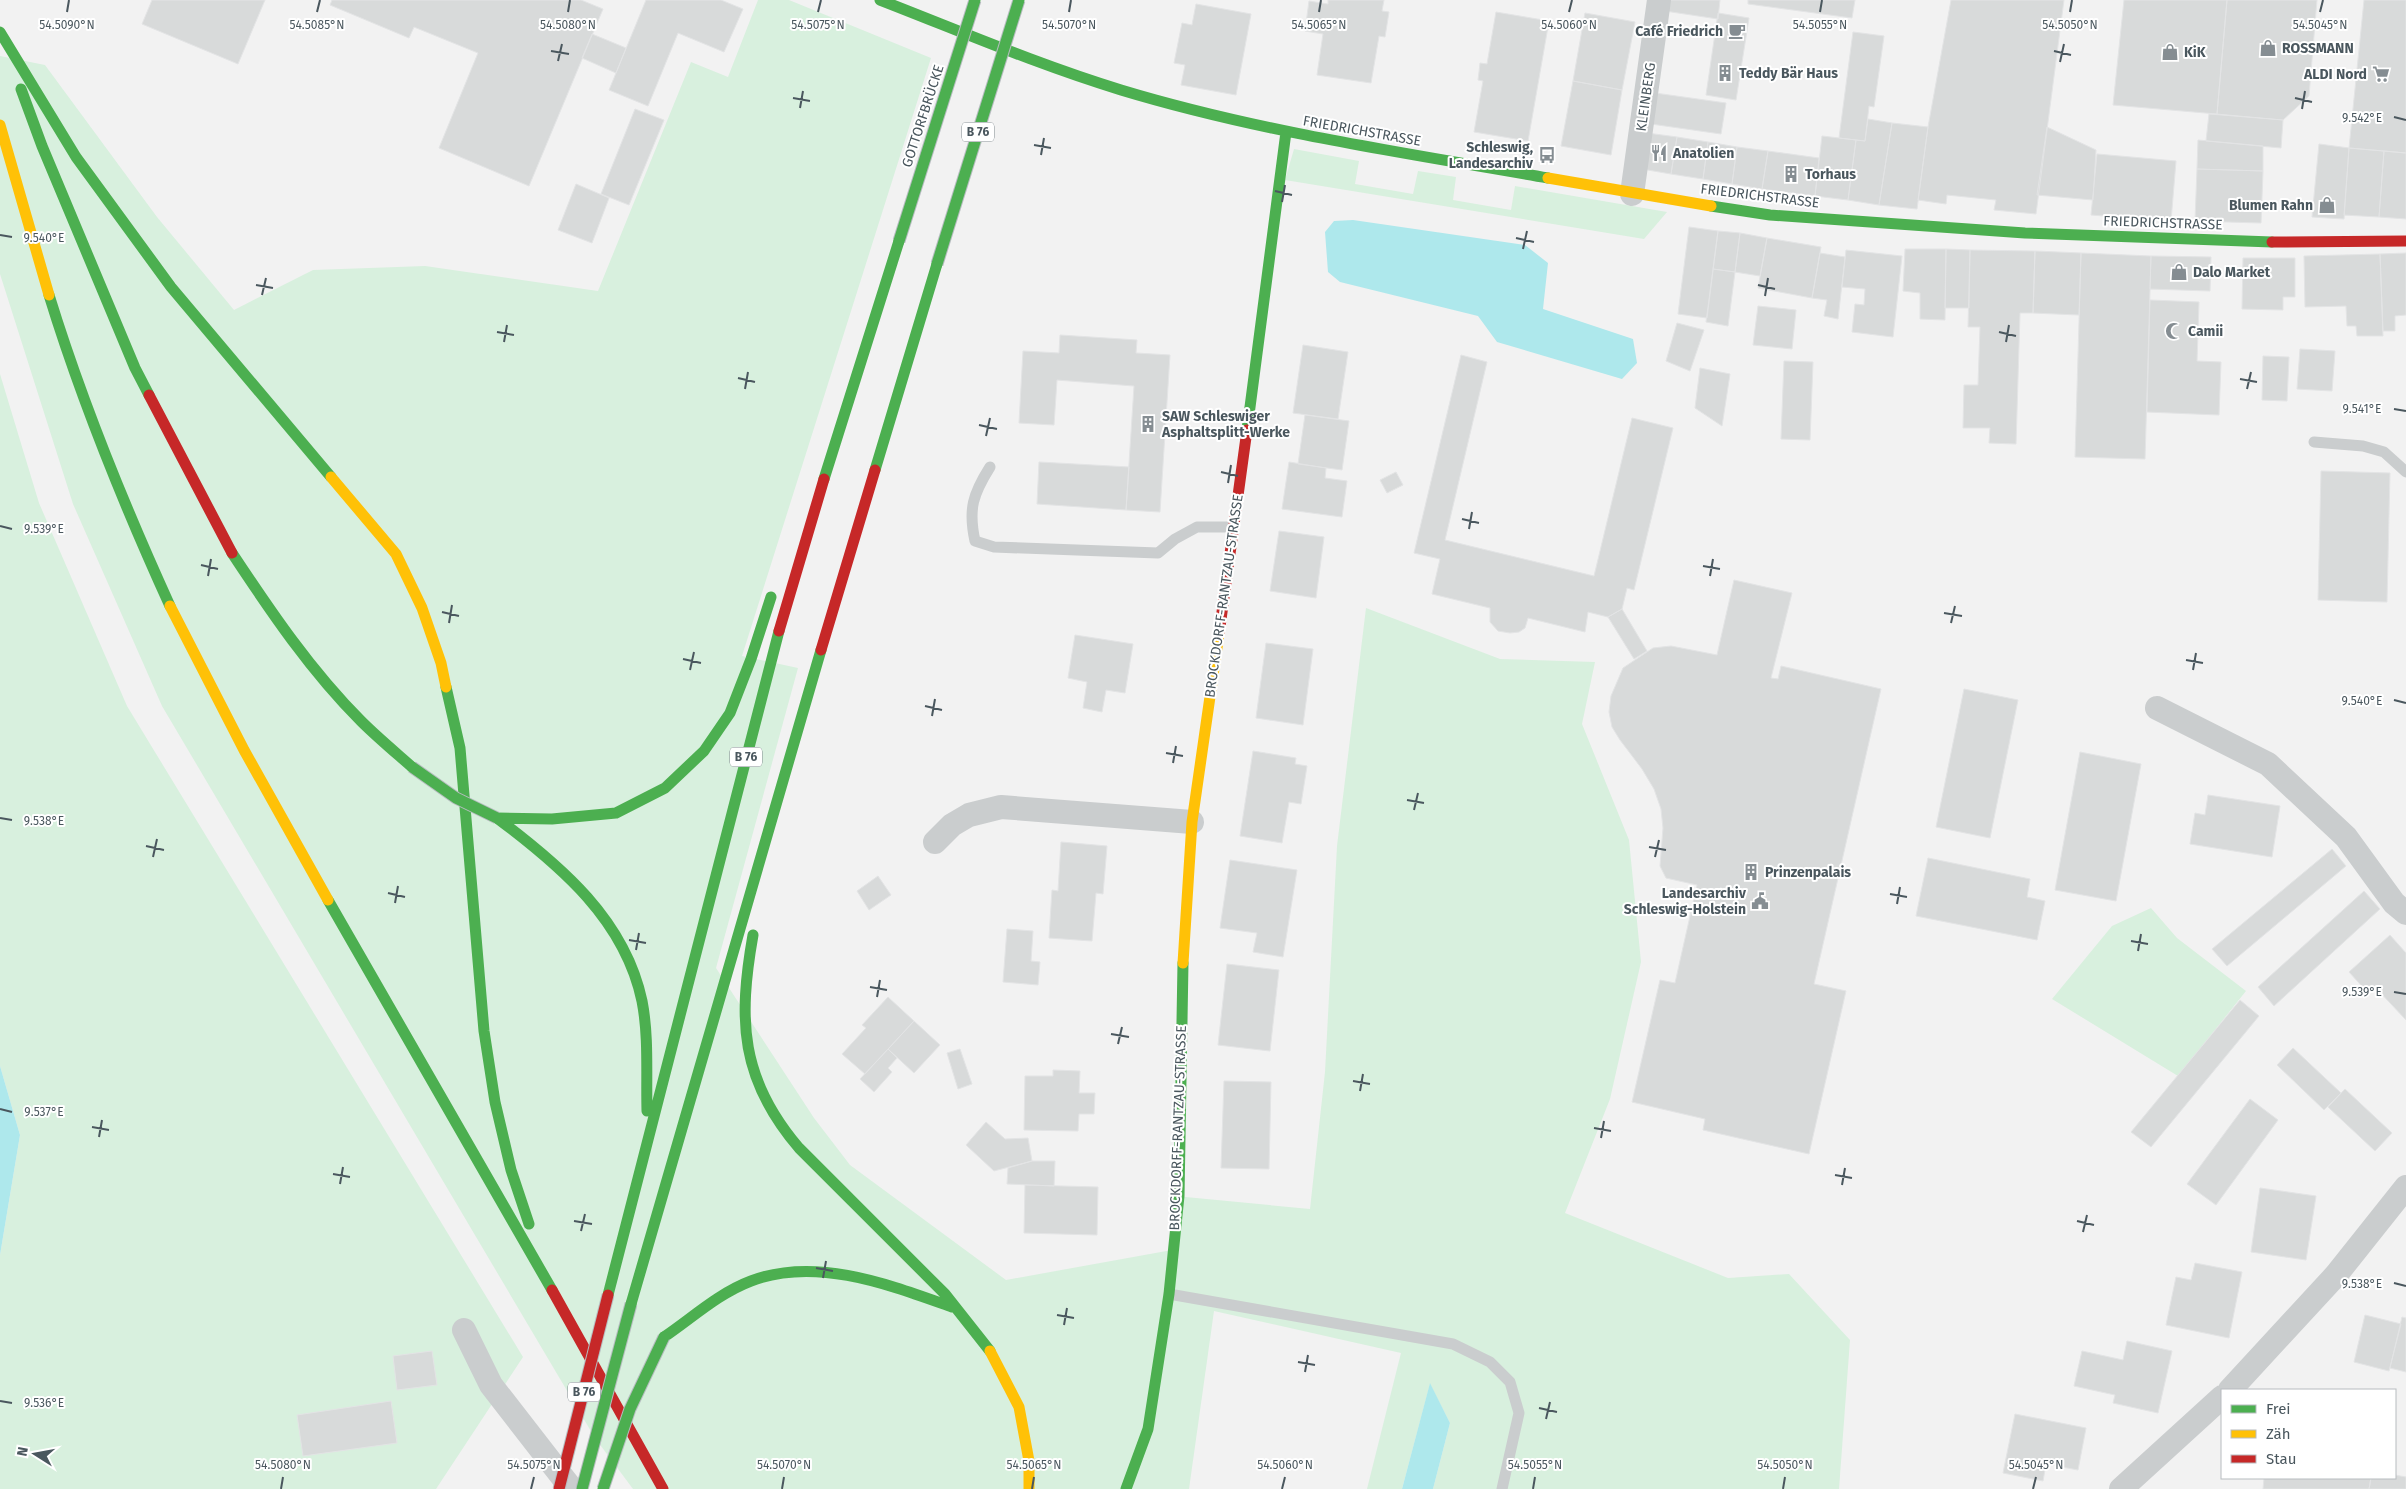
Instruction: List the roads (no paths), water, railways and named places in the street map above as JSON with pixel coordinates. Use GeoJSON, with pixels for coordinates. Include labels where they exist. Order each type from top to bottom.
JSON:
{"type":"FeatureCollection","features":[{"type":"Feature","properties":{"kind":"main road","name":"FRIEDRICHSTRASSE"},"geometry":{"type":"LineString","coordinates":[[880,0],[922,8],[1122,90],[1286,132],[1632,194],[1770,215],[2025,233],[2291,243],[2406,241]]}},
{"type":"Feature","properties":{"kind":"main road","name":"GOTTORFBRÜCKE"},"geometry":{"type":"LineString","coordinates":[[856,374],[975,0]]}},
{"type":"Feature","properties":{"kind":"main road","name":"B 76"},"geometry":{"type":"LineString","coordinates":[[582,1489],[631,1304],[782,781],[937,264],[1019,0]]}},
{"type":"Feature","properties":{"kind":"main road"},"geometry":{"type":"LineString","coordinates":[[0,31],[42,146],[135,368],[232,552],[275,618],[312,666],[360,720],[412,767],[456,798],[497,818],[540,850],[594,902],[625,949],[642,1001],[648,1143]]}},
{"type":"Feature","properties":{"kind":"main road"},"geometry":{"type":"LineString","coordinates":[[0,31],[76,157],[171,288],[396,554],[422,608],[441,663],[460,748],[484,1030],[495,1102],[511,1170],[547,1278]]}},
{"type":"Feature","properties":{"kind":"main road"},"geometry":{"type":"LineString","coordinates":[[0,125],[41,273],[70,361],[109,468],[164,592],[215,696],[313,876],[547,1278],[663,1489]]}},
{"type":"Feature","properties":{"kind":"main road","name":"BROCKDORFF-RANTZAU-STRASSE"},"geometry":{"type":"LineString","coordinates":[[1126,1489],[1148,1429],[1169,1294],[1179,1196],[1184,924],[1192,822],[1234,527],[1286,132]]}},
{"type":"Feature","properties":{"kind":"main road","name":"B 76"},"geometry":{"type":"LineString","coordinates":[[559,1489],[752,734],[798,562],[856,374]]}},
{"type":"Feature","properties":{"kind":"main road"},"geometry":{"type":"LineString","coordinates":[[821,449],[856,374]]}},
{"type":"Feature","properties":{"kind":"main road"},"geometry":{"type":"LineString","coordinates":[[497,818],[552,819],[616,813],[665,788],[704,751],[730,713],[751,659],[774,585]]}},
{"type":"Feature","properties":{"kind":"main road"},"geometry":{"type":"LineString","coordinates":[[782,781],[744,987],[744,1033],[754,1074],[770,1111],[799,1148],[846,1199],[887,1236],[960,1310],[994,1356],[1019,1406],[1031,1472],[1029,1489]]}},
{"type":"Feature","properties":{"kind":"main road"},"geometry":{"type":"LineString","coordinates":[[603,1489],[630,1409],[664,1337],[725,1294],[761,1277],[803,1271],[844,1276],[897,1287],[960,1310]]}},
{"type":"Feature","properties":{"kind":"street","name":"KLEINBERG"},"geometry":{"type":"LineString","coordinates":[[1632,194],[1659,0]]}},
{"type":"Feature","properties":{"kind":"street"},"geometry":{"type":"LineString","coordinates":[[2157,708],[2268,764],[2346,837],[2394,903],[2406,913]]}},
{"type":"Feature","properties":{"kind":"street"},"geometry":{"type":"LineString","coordinates":[[935,842],[952,825],[969,815],[1001,807],[1192,822]]}},
{"type":"Feature","properties":{"kind":"street"},"geometry":{"type":"LineString","coordinates":[[2231,1389],[2336,1275],[2406,1187]]}},
{"type":"Feature","properties":{"kind":"street"},"geometry":{"type":"LineString","coordinates":[[464,1330],[491,1385],[572,1489]]}},
{"type":"Feature","properties":{"kind":"street"},"geometry":{"type":"LineString","coordinates":[[2121,1489],[2221,1398]]}},
{"type":"Feature","properties":{"kind":"lane"},"geometry":{"type":"LineString","coordinates":[[2314,442],[2363,446],[2384,452],[2406,472]]}},
{"type":"Feature","properties":{"kind":"lane"},"geometry":{"type":"LineString","coordinates":[[990,467],[977,487],[970,519],[975,541],[994,547],[1158,553],[1175,538],[1197,527],[1234,527]]}},
{"type":"Feature","properties":{"kind":"lane"},"geometry":{"type":"LineString","coordinates":[[1169,1294],[1453,1344],[1490,1362],[1510,1382],[1519,1414],[1502,1489]]}},
{"type":"Feature","properties":{"kind":"water"},"geometry":{"type":"Polygon","coordinates":[[[1353,220],[1525,245],[1548,263],[1543,309],[1633,339],[1637,363],[1622,379],[1497,342],[1478,316],[1340,282],[1328,272],[1325,232],[1334,221],[1353,220]]]}},
{"type":"Feature","properties":{"kind":"water"},"geometry":{"type":"Polygon","coordinates":[[[0,1066],[20,1135],[0,1255],[0,1066]]]}},
{"type":"Feature","properties":{"kind":"water"},"geometry":{"type":"Polygon","coordinates":[[[1430,1383],[1450,1423],[1433,1489],[1402,1489],[1430,1383]]]}},
{"type":"Feature","properties":{"kind":"place","name":"Café Friedrich"},"geometry":{"type":"Point","coordinates":[1737,31]}},
{"type":"Feature","properties":{"kind":"place","name":"ROSSMANN"},"geometry":{"type":"Point","coordinates":[2268,48]}},
{"type":"Feature","properties":{"kind":"place","name":"KiK"},"geometry":{"type":"Point","coordinates":[2170,52]}},
{"type":"Feature","properties":{"kind":"place","name":"Teddy Bär Haus"},"geometry":{"type":"Point","coordinates":[1725,73]}},
{"type":"Feature","properties":{"kind":"place","name":"ALDI Nord"},"geometry":{"type":"Point","coordinates":[2381,74]}},
{"type":"Feature","properties":{"kind":"place","name":"Anatolien"},"geometry":{"type":"Point","coordinates":[1659,153]}},
{"type":"Feature","properties":{"kind":"place","name":"Schleswig, Landesarchiv"},"geometry":{"type":"Point","coordinates":[1547,155]}},
{"type":"Feature","properties":{"kind":"place","name":"Torhaus"},"geometry":{"type":"Point","coordinates":[1791,174]}},
{"type":"Feature","properties":{"kind":"place","name":"Blumen Rahn"},"geometry":{"type":"Point","coordinates":[2327,205]}},
{"type":"Feature","properties":{"kind":"place","name":"Dalo Market"},"geometry":{"type":"Point","coordinates":[2179,272]}},
{"type":"Feature","properties":{"kind":"place","name":"Camii"},"geometry":{"type":"Point","coordinates":[2174,331]}},
{"type":"Feature","properties":{"kind":"place","name":"SAW Schleswiger Asphaltsplitt-Werke"},"geometry":{"type":"Point","coordinates":[1148,424]}},
{"type":"Feature","properties":{"kind":"place","name":"Prinzenpalais"},"geometry":{"type":"Point","coordinates":[1751,872]}},
{"type":"Feature","properties":{"kind":"place","name":"Landesarchiv Schleswig-Holstein"},"geometry":{"type":"Point","coordinates":[1760,901]}}]}
